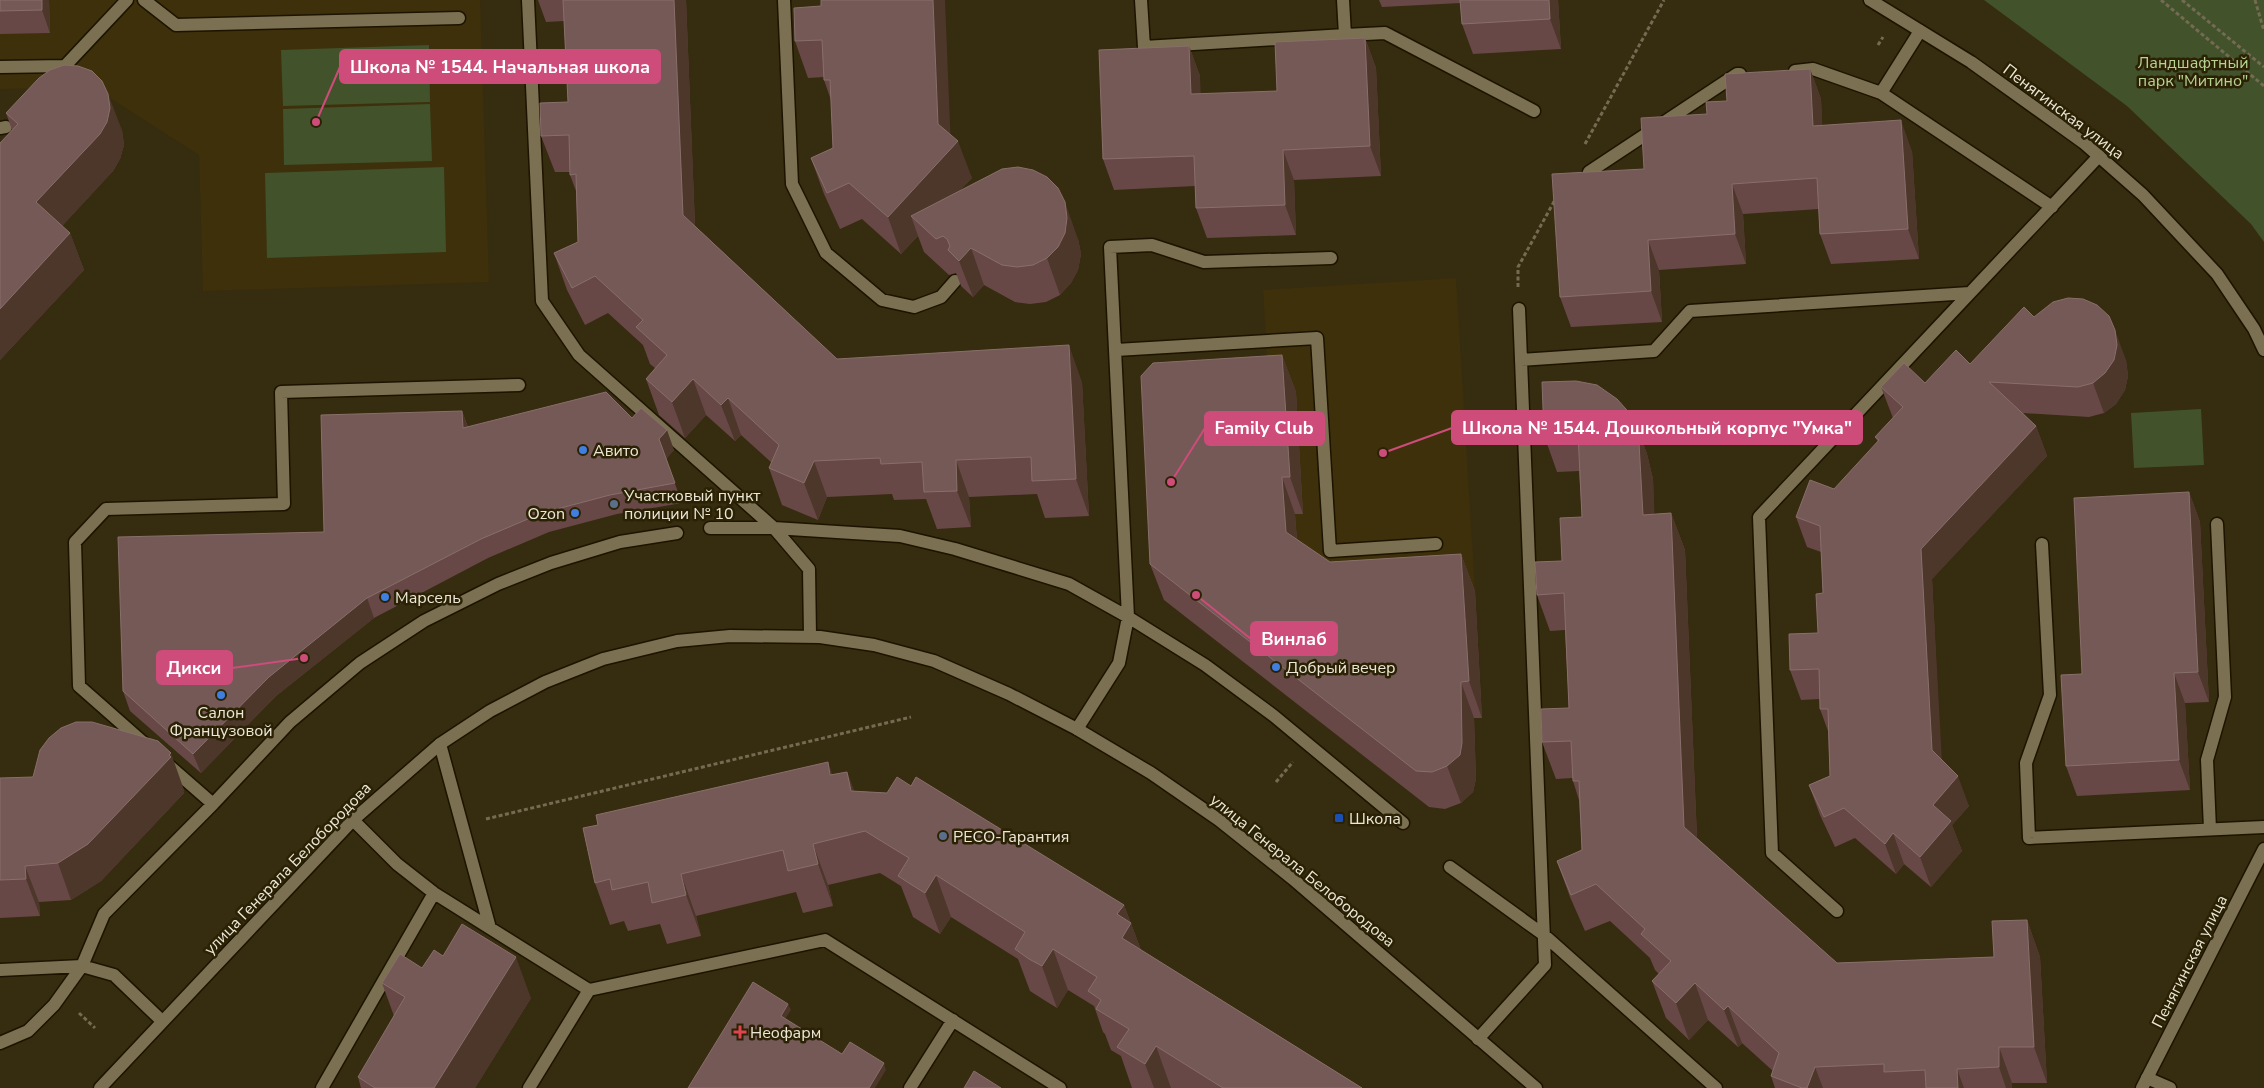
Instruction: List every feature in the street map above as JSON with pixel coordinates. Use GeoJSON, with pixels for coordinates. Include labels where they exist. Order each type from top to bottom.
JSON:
{"type":"FeatureCollection","features":[{"type":"Feature","properties":{"kind":"main road"},"geometry":{"type":"LineString","coordinates":[[0,67],[65,66],[127,0]]}},
{"type":"Feature","properties":{"kind":"main road"},"geometry":{"type":"LineString","coordinates":[[144,0],[176,25],[459,18]]}},
{"type":"Feature","properties":{"kind":"main road"},"geometry":{"type":"LineString","coordinates":[[528,0],[542,301],[579,355],[774,528],[809,569],[810,636]]}},
{"type":"Feature","properties":{"kind":"main road"},"geometry":{"type":"LineString","coordinates":[[784,0],[792,184],[826,253],[882,300],[914,306],[941,297],[955,281]]}},
{"type":"Feature","properties":{"kind":"main road"},"geometry":{"type":"LineString","coordinates":[[1142,0],[1144,46],[1384,33],[1534,111]]}},
{"type":"Feature","properties":{"kind":"main road"},"geometry":{"type":"LineString","coordinates":[[1343,0],[1345,35]]}},
{"type":"Feature","properties":{"kind":"main road","name":"Пенягинская улица"},"geometry":{"type":"LineString","coordinates":[[1870,0],[1980,68],[2084,143],[2143,195],[2217,274],[2254,329],[2264,350]]}},
{"type":"Feature","properties":{"kind":"main road"},"geometry":{"type":"LineString","coordinates":[[1881,93],[1920,31]]}},
{"type":"Feature","properties":{"kind":"main road"},"geometry":{"type":"LineString","coordinates":[[1785,71],[1813,70],[1881,93],[2052,207]]}},
{"type":"Feature","properties":{"kind":"main road"},"geometry":{"type":"LineString","coordinates":[[1588,172],[1737,74],[1756,73]]}},
{"type":"Feature","properties":{"kind":"main road"},"geometry":{"type":"LineString","coordinates":[[1837,911],[1772,853],[1759,517],[2099,156]]}},
{"type":"Feature","properties":{"kind":"main road"},"geometry":{"type":"LineString","coordinates":[[1078,729],[1120,663],[1128,617],[1110,247],[1152,246],[1204,262],[1331,258]]}},
{"type":"Feature","properties":{"kind":"main road"},"geometry":{"type":"LineString","coordinates":[[1521,360],[1654,351],[1690,311],[1970,293]]}},
{"type":"Feature","properties":{"kind":"main road"},"geometry":{"type":"LineString","coordinates":[[1478,1039],[1545,965],[1519,309]]}},
{"type":"Feature","properties":{"kind":"main road"},"geometry":{"type":"LineString","coordinates":[[1116,350],[1317,338],[1330,551],[1436,544]]}},
{"type":"Feature","properties":{"kind":"main road"},"geometry":{"type":"LineString","coordinates":[[213,804],[79,686],[75,542],[106,509],[284,504],[281,392],[519,385]]}},
{"type":"Feature","properties":{"kind":"main road"},"geometry":{"type":"LineString","coordinates":[[2210,829],[2207,760],[2225,697],[2217,524]]}},
{"type":"Feature","properties":{"kind":"main road"},"geometry":{"type":"LineString","coordinates":[[710,528],[774,528],[900,536],[955,549],[1069,584],[1128,617],[1205,665],[1274,716],[1403,822]]}},
{"type":"Feature","properties":{"kind":"main road"},"geometry":{"type":"LineString","coordinates":[[0,1043],[28,1031],[54,1005],[82,966],[104,914],[213,804],[290,722],[360,663],[424,621],[482,590],[551,562],[620,542],[677,533]]}},
{"type":"Feature","properties":{"kind":"main road"},"geometry":{"type":"LineString","coordinates":[[2042,544],[2050,695],[2026,763],[2029,838],[2264,827]]}},
{"type":"Feature","properties":{"kind":"main road","name":"улица Генерала Белобородова"},"geometry":{"type":"LineString","coordinates":[[100,1088],[353,820],[440,744],[490,711],[545,682],[603,660],[677,640],[730,636],[810,636],[874,646],[934,661],[1009,694],[1078,729],[1151,773],[1219,820],[1293,879],[1536,1088]]}},
{"type":"Feature","properties":{"kind":"main road"},"geometry":{"type":"LineString","coordinates":[[440,744],[490,928]]}},
{"type":"Feature","properties":{"kind":"main road"},"geometry":{"type":"LineString","coordinates":[[353,820],[397,864],[434,893],[589,990],[825,940],[1060,1088]]}},
{"type":"Feature","properties":{"kind":"main road","name":"Пенягинская улица"},"geometry":{"type":"LineString","coordinates":[[2144,1083],[2264,849]]}},
{"type":"Feature","properties":{"kind":"main road"},"geometry":{"type":"LineString","coordinates":[[1450,866],[1544,935],[1716,1088]]}},
{"type":"Feature","properties":{"kind":"main road"},"geometry":{"type":"LineString","coordinates":[[322,1088],[434,893]]}},
{"type":"Feature","properties":{"kind":"main road"},"geometry":{"type":"LineString","coordinates":[[0,970],[82,966],[114,975],[162,1021]]}},
{"type":"Feature","properties":{"kind":"main road"},"geometry":{"type":"LineString","coordinates":[[529,1088],[589,990]]}},
{"type":"Feature","properties":{"kind":"main road"},"geometry":{"type":"LineString","coordinates":[[910,1088],[953,1020]]}},
{"type":"Feature","properties":{"kind":"main road"},"geometry":{"type":"LineString","coordinates":[[2144,1083],[2170,1088]]}},
{"type":"Feature","properties":{"kind":"path"},"geometry":{"type":"LineString","coordinates":[[2161,0],[2264,86]]}},
{"type":"Feature","properties":{"kind":"path"},"geometry":{"type":"LineString","coordinates":[[2182,0],[2264,67]]}},
{"type":"Feature","properties":{"kind":"path"},"geometry":{"type":"LineString","coordinates":[[2255,0],[2264,31]]}},
{"type":"Feature","properties":{"kind":"path"},"geometry":{"type":"LineString","coordinates":[[1878,45],[1883,37]]}},
{"type":"Feature","properties":{"kind":"path"},"geometry":{"type":"LineString","coordinates":[[2264,79],[2264,86]]}},
{"type":"Feature","properties":{"kind":"path"},"geometry":{"type":"LineString","coordinates":[[462,824],[911,717]]}},
{"type":"Feature","properties":{"kind":"path"},"geometry":{"type":"LineString","coordinates":[[1276,782],[1291,764]]}},
{"type":"Feature","properties":{"kind":"path"},"geometry":{"type":"LineString","coordinates":[[78,1012],[95,1028]]}},
{"type":"Feature","properties":{"kind":"shaded area"},"geometry":{"type":"Polygon","coordinates":[[[0,0],[480,0],[489,282],[203,291],[199,155],[93,87],[0,89],[0,0]]]}},
{"type":"Feature","properties":{"kind":"shaded area"},"geometry":{"type":"Polygon","coordinates":[[[1456,278],[1475,591],[1299,569],[1295,514],[1303,513],[1296,392],[1267,358],[1263,290],[1456,278]]]}},
{"type":"Feature","properties":{"kind":"green space","name":"Ландшафтный парк \"Митино\""},"geometry":{"type":"Polygon","coordinates":[[[1984,0],[2264,0],[2264,242],[2251,224],[2127,106],[1984,0]]]}},
{"type":"Feature","properties":{"kind":"green space"},"geometry":{"type":"Polygon","coordinates":[[[429,45],[430,102],[283,106],[281,50],[429,45]]]}},
{"type":"Feature","properties":{"kind":"green space"},"geometry":{"type":"Polygon","coordinates":[[[430,104],[432,161],[284,165],[283,109],[430,104]]]}},
{"type":"Feature","properties":{"kind":"green space"},"geometry":{"type":"Polygon","coordinates":[[[444,167],[446,252],[267,258],[265,173],[444,167]]]}},
{"type":"Feature","properties":{"kind":"green space"},"geometry":{"type":"Polygon","coordinates":[[[2201,409],[2204,465],[2134,468],[2131,413],[2201,409]]]}},
{"type":"Feature","properties":{"kind":"building"},"geometry":{"type":"Polygon","coordinates":[[[0,0],[42,0],[42,10],[0,11],[0,0]]]}},
{"type":"Feature","properties":{"kind":"building"},"geometry":{"type":"Polygon","coordinates":[[[563,0],[674,0],[683,215],[837,359],[1069,345],[1076,479],[1032,481],[1031,457],[956,460],[957,491],[924,492],[922,462],[881,464],[880,458],[814,461],[804,483],[769,468],[779,445],[728,398],[721,405],[693,379],[672,402],[646,379],[667,355],[636,327],[643,320],[595,276],[572,288],[554,253],[578,242],[576,174],[570,175],[569,135],[541,136],[540,103],[568,102],[563,0]]]}},
{"type":"Feature","properties":{"kind":"building"},"geometry":{"type":"Polygon","coordinates":[[[821,0],[933,0],[938,124],[958,141],[888,217],[849,183],[827,193],[811,158],[833,148],[830,80],[824,80],[822,40],[795,41],[794,8],[821,6],[821,0]]]}},
{"type":"Feature","properties":{"kind":"building"},"geometry":{"type":"Polygon","coordinates":[[[1460,0],[1549,0],[1550,19],[1462,24],[1460,0]]]}},
{"type":"Feature","properties":{"kind":"building"},"geometry":{"type":"Polygon","coordinates":[[[1365,38],[1370,146],[1283,150],[1285,205],[1196,208],[1194,156],[1103,159],[1099,50],[1189,46],[1191,94],[1277,91],[1275,42],[1365,38]]]}},
{"type":"Feature","properties":{"kind":"building"},"geometry":{"type":"Polygon","coordinates":[[[64,65],[78,66],[92,71],[102,81],[108,94],[110,108],[107,122],[100,134],[36,202],[70,233],[0,309],[0,143],[18,124],[6,113],[39,78],[50,70],[64,65]]]}},
{"type":"Feature","properties":{"kind":"building"},"geometry":{"type":"Polygon","coordinates":[[[1810,69],[1813,126],[1901,120],[1908,229],[1820,234],[1817,178],[1732,184],[1735,234],[1648,240],[1651,291],[1560,297],[1552,174],[1644,169],[1641,118],[1707,114],[1706,102],[1727,101],[1725,74],[1810,69]]]}},
{"type":"Feature","properties":{"kind":"building"},"geometry":{"type":"Polygon","coordinates":[[[1018,167],[1033,170],[1047,177],[1058,188],[1065,202],[1067,218],[1065,233],[1058,247],[1047,258],[1033,265],[1017,267],[1002,265],[971,248],[959,261],[948,250],[950,246],[947,239],[943,236],[936,239],[911,216],[1002,169],[1018,167]]]}},
{"type":"Feature","properties":{"kind":"building"},"geometry":{"type":"Polygon","coordinates":[[[2068,298],[2083,299],[2097,305],[2109,316],[2115,330],[2117,345],[2114,360],[2105,373],[2093,383],[2078,387],[1989,382],[2036,426],[1921,549],[1932,750],[1958,776],[1933,805],[1951,821],[1920,857],[1893,833],[1885,844],[1844,808],[1824,817],[1809,785],[1830,776],[1828,709],[1820,709],[1819,669],[1790,670],[1789,634],[1818,633],[1816,594],[1823,593],[1820,526],[1796,517],[1810,480],[1834,489],[1879,440],[1875,437],[1903,407],[1881,387],[1904,363],[1925,383],[1956,350],[1970,364],[2024,307],[2034,317],[2053,302],[2068,298]]]}},
{"type":"Feature","properties":{"kind":"building"},"geometry":{"type":"Polygon","coordinates":[[[1282,355],[1290,477],[1282,477],[1286,532],[1330,562],[1461,554],[1469,681],[1461,682],[1462,743],[1460,755],[1447,766],[1432,772],[1416,771],[1150,564],[1141,376],[1153,363],[1282,355]]]}},
{"type":"Feature","properties":{"kind":"building"},"geometry":{"type":"Polygon","coordinates":[[[1576,381],[1597,385],[1617,399],[1634,418],[1639,443],[1643,515],[1671,513],[1684,827],[1837,963],[1994,957],[1992,921],[2027,920],[2034,1047],[1999,1047],[1999,1067],[1957,1069],[1958,1088],[1926,1088],[1925,1070],[1884,1072],[1884,1064],[1815,1067],[1807,1088],[1802,1088],[1771,1076],[1779,1053],[1728,1006],[1724,1010],[1695,983],[1676,1003],[1652,981],[1671,961],[1641,934],[1645,929],[1596,884],[1571,895],[1557,861],[1582,850],[1579,781],[1573,781],[1571,741],[1542,742],[1541,709],[1569,708],[1564,593],[1537,595],[1535,562],[1562,561],[1560,518],[1582,517],[1578,433],[1544,435],[1542,382],[1576,381]]]}},
{"type":"Feature","properties":{"kind":"building"},"geometry":{"type":"Polygon","coordinates":[[[606,392],[632,418],[641,408],[667,430],[659,439],[675,483],[610,495],[542,513],[481,539],[367,598],[269,677],[193,754],[123,691],[118,537],[324,532],[321,415],[462,411],[463,428],[606,392]]]}},
{"type":"Feature","properties":{"kind":"building"},"geometry":{"type":"Polygon","coordinates":[[[2189,492],[2198,672],[2174,673],[2179,760],[2066,766],[2061,675],[2082,674],[2074,498],[2189,492]]]}},
{"type":"Feature","properties":{"kind":"building"},"geometry":{"type":"Polygon","coordinates":[[[76,722],[92,722],[158,741],[171,753],[169,755],[171,757],[88,844],[58,863],[25,866],[26,879],[0,880],[0,778],[33,777],[40,750],[49,738],[61,728],[76,722]]]}},
{"type":"Feature","properties":{"kind":"building"},"geometry":{"type":"Polygon","coordinates":[[[828,762],[830,775],[847,772],[851,791],[887,793],[897,777],[911,786],[916,777],[1124,905],[1117,914],[1131,923],[1122,938],[1362,1088],[1223,1088],[1156,1046],[1145,1064],[1117,1047],[1129,1029],[1096,1009],[1101,1000],[1088,991],[1097,977],[1053,949],[1042,966],[1029,959],[1015,949],[1025,932],[936,875],[925,893],[912,885],[898,876],[909,858],[865,831],[813,844],[818,864],[788,871],[783,850],[681,874],[686,895],[652,903],[648,882],[612,890],[610,879],[595,883],[583,828],[598,825],[596,815],[828,762]]]}},
{"type":"Feature","properties":{"kind":"building"},"geometry":{"type":"Polygon","coordinates":[[[462,924],[516,957],[434,1088],[375,1088],[358,1077],[405,997],[382,983],[400,954],[422,968],[434,950],[443,956],[462,924]]]}},
{"type":"Feature","properties":{"kind":"building"},"geometry":{"type":"Polygon","coordinates":[[[753,982],[788,1004],[781,1016],[842,1054],[850,1042],[884,1063],[869,1088],[688,1088],[753,982]]]}},
{"type":"Feature","properties":{"kind":"building"},"geometry":{"type":"Polygon","coordinates":[[[974,1071],[1001,1088],[964,1088],[974,1071]]]}},
{"type":"Feature","properties":{"kind":"place","name":"Школа № 1544. Начальная школа"},"geometry":{"type":"Point","coordinates":[316,122]}},
{"type":"Feature","properties":{"kind":"place","name":"Авито"},"geometry":{"type":"Point","coordinates":[583,450]}},
{"type":"Feature","properties":{"kind":"place","name":"Школа № 1544. Дошкольный корпус \"Умка\""},"geometry":{"type":"Point","coordinates":[1383,453]}},
{"type":"Feature","properties":{"kind":"place","name":"Family Club"},"geometry":{"type":"Point","coordinates":[1171,482]}},
{"type":"Feature","properties":{"kind":"place","name":"Участковый пункт полиции № 10"},"geometry":{"type":"Point","coordinates":[614,504]}},
{"type":"Feature","properties":{"kind":"place","name":"Ozon"},"geometry":{"type":"Point","coordinates":[575,513]}},
{"type":"Feature","properties":{"kind":"place","name":"Винлаб"},"geometry":{"type":"Point","coordinates":[1196,595]}},
{"type":"Feature","properties":{"kind":"place","name":"Марсель"},"geometry":{"type":"Point","coordinates":[385,597]}},
{"type":"Feature","properties":{"kind":"place","name":"Дикси"},"geometry":{"type":"Point","coordinates":[304,658]}},
{"type":"Feature","properties":{"kind":"place","name":"Добрый вечер"},"geometry":{"type":"Point","coordinates":[1276,667]}},
{"type":"Feature","properties":{"kind":"place","name":"Салон Французовой"},"geometry":{"type":"Point","coordinates":[221,695]}},
{"type":"Feature","properties":{"kind":"place","name":"Школа"},"geometry":{"type":"Point","coordinates":[1339,818]}},
{"type":"Feature","properties":{"kind":"place","name":"РЕСО-Гарантия"},"geometry":{"type":"Point","coordinates":[943,836]}},
{"type":"Feature","properties":{"kind":"place","name":"Неофарм"},"geometry":{"type":"Point","coordinates":[740,1032]}}]}
